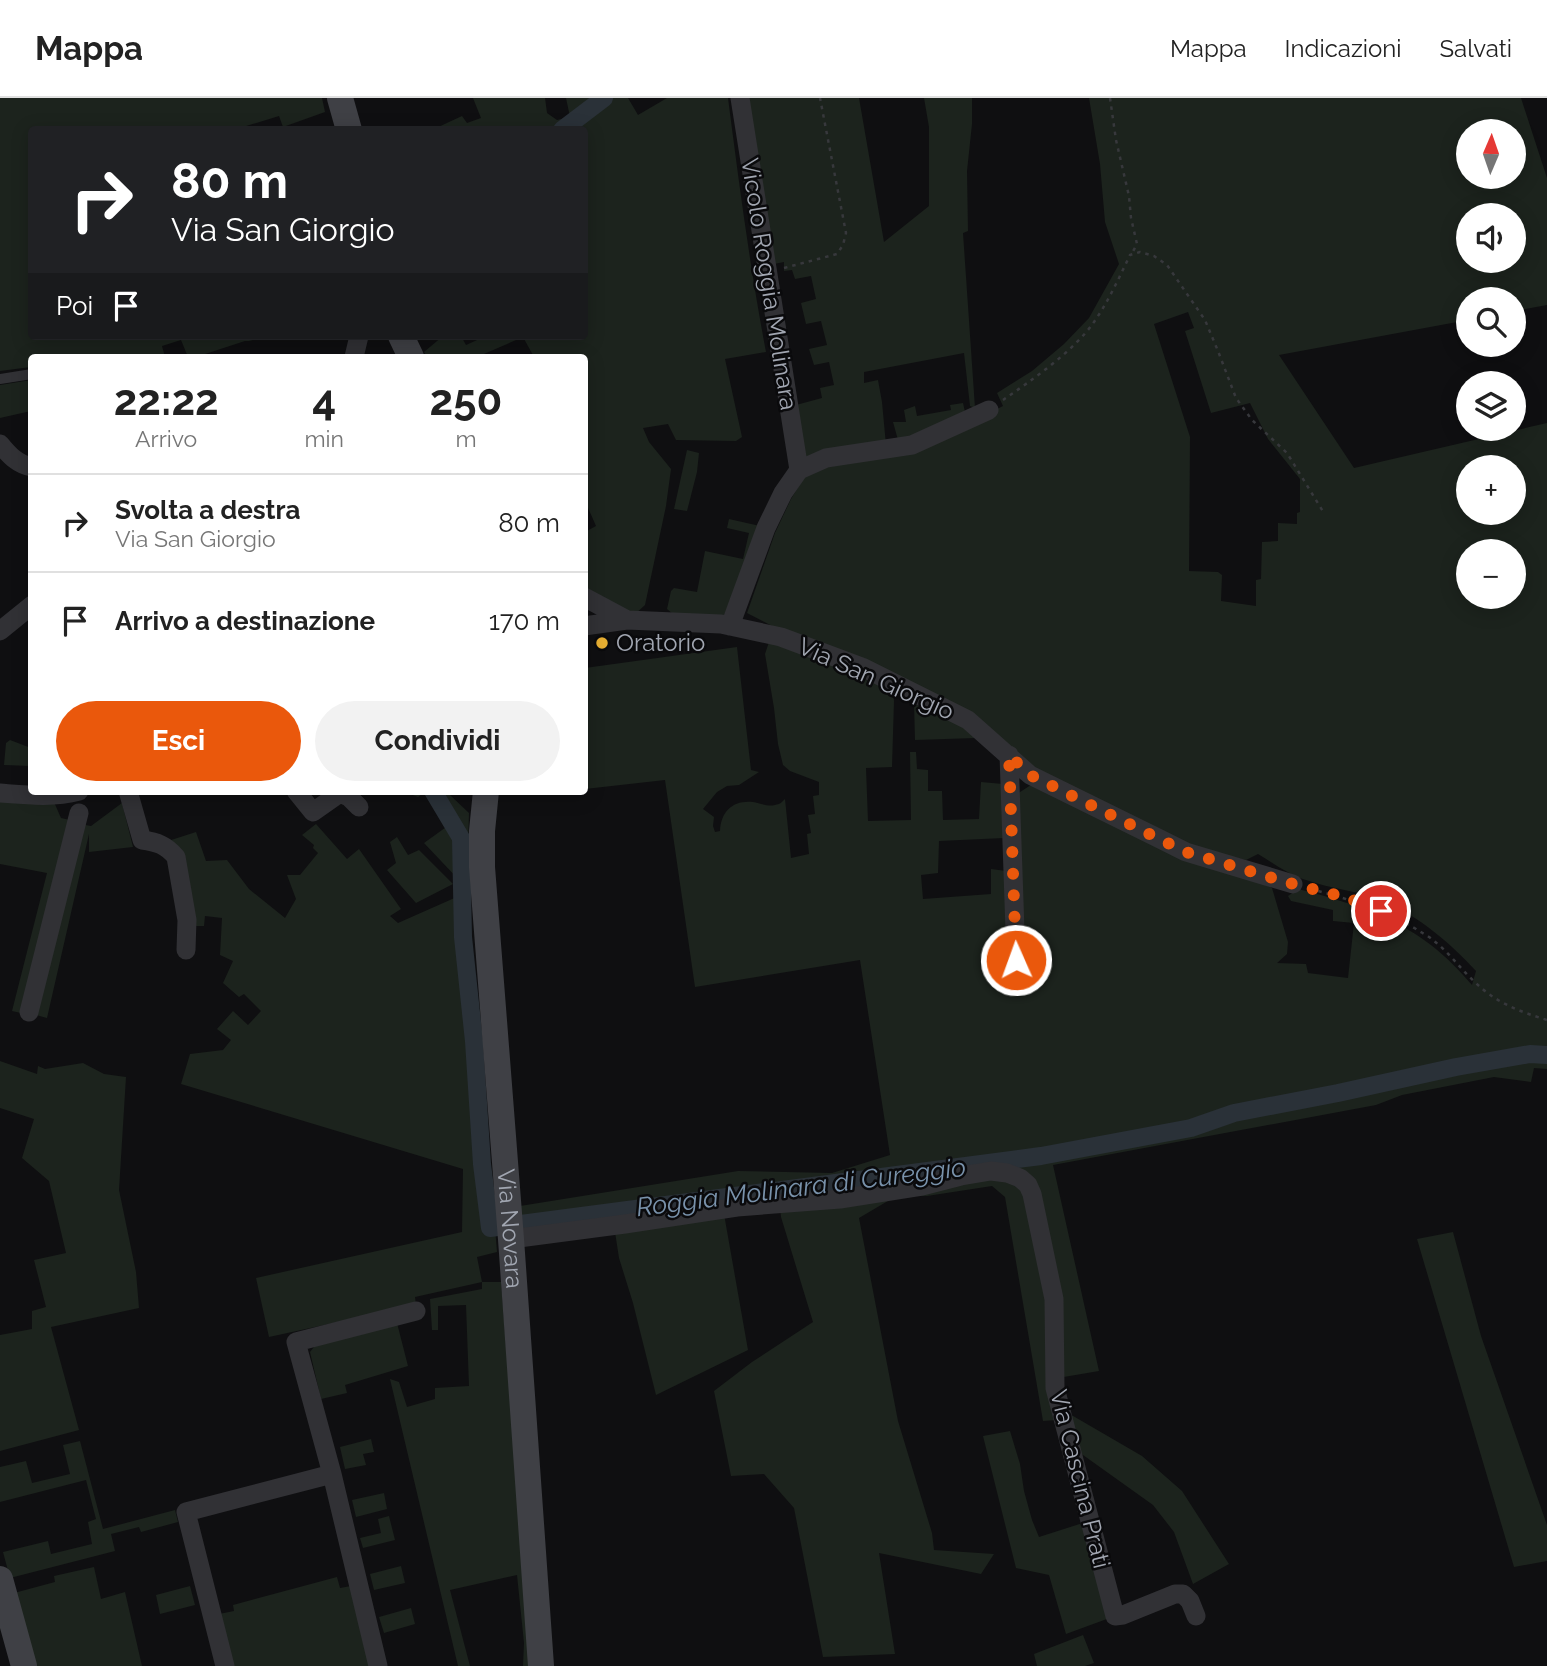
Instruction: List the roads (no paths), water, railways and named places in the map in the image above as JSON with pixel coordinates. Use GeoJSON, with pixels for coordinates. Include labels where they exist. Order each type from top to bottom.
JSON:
{"type":"FeatureCollection","features":[{"type":"Feature","properties":{"kind":"main road"},"geometry":{"type":"LineString","coordinates":[[340,98],[347,126]]}},
{"type":"Feature","properties":{"kind":"main road","name":"Via Novara"},"geometry":{"type":"LineString","coordinates":[[486,795],[482,867],[541,1666]]}},
{"type":"Feature","properties":{"kind":"main road"},"geometry":{"type":"LineString","coordinates":[[0,1579],[24,1666]]}},
{"type":"Feature","properties":{"kind":"street","name":"Vicolo Roggia Molinara"},"geometry":{"type":"LineString","coordinates":[[740,98],[799,470]]}},
{"type":"Feature","properties":{"kind":"street"},"geometry":{"type":"LineString","coordinates":[[730,626],[766,528],[783,493],[799,470],[826,458],[912,445],[989,410]]}},
{"type":"Feature","properties":{"kind":"street"},"geometry":{"type":"LineString","coordinates":[[0,444],[9,456],[28,466]]}},
{"type":"Feature","properties":{"kind":"street"},"geometry":{"type":"LineString","coordinates":[[588,599],[627,620]]}},
{"type":"Feature","properties":{"kind":"street"},"geometry":{"type":"LineString","coordinates":[[0,630],[28,608]]}},
{"type":"Feature","properties":{"kind":"street","name":"Via San Giorgio"},"geometry":{"type":"LineString","coordinates":[[588,625],[627,620],[720,624],[781,637],[863,668],[968,720],[1030,775],[1186,852],[1293,884]]}},
{"type":"Feature","properties":{"kind":"street"},"geometry":{"type":"LineString","coordinates":[[1009,755],[1016,960]]}},
{"type":"Feature","properties":{"kind":"street"},"geometry":{"type":"LineString","coordinates":[[0,793],[46,795]]}},
{"type":"Feature","properties":{"kind":"street"},"geometry":{"type":"LineString","coordinates":[[129,795],[142,839],[160,843],[176,857],[187,920],[186,950]]}},
{"type":"Feature","properties":{"kind":"street"},"geometry":{"type":"LineString","coordinates":[[299,795],[313,812],[337,795]]}},
{"type":"Feature","properties":{"kind":"street"},"geometry":{"type":"LineString","coordinates":[[344,795],[359,807]]}},
{"type":"Feature","properties":{"kind":"street"},"geometry":{"type":"LineString","coordinates":[[29,1012],[79,813]]}},
{"type":"Feature","properties":{"kind":"street","name":"Via Cascina Prati"},"geometry":{"type":"LineString","coordinates":[[510,1230],[625,1224],[737,1207],[840,1199],[922,1186],[991,1171],[1020,1178],[1028,1185],[1032,1194],[1054,1298],[1055,1388],[1115,1616],[1175,1594],[1183,1594],[1190,1601],[1196,1616]]}},
{"type":"Feature","properties":{"kind":"street"},"geometry":{"type":"LineString","coordinates":[[378,1666],[332,1474],[296,1342],[416,1311]]}},
{"type":"Feature","properties":{"kind":"street"},"geometry":{"type":"LineString","coordinates":[[225,1666],[186,1512],[332,1474]]}},
{"type":"Feature","properties":{"kind":"lane"},"geometry":{"type":"LineString","coordinates":[[0,379],[28,375]]}},
{"type":"Feature","properties":{"kind":"waterway","name":"Roggia Molinara di Cureggio"},"geometry":{"type":"LineString","coordinates":[[567,126],[604,98]]}},
{"type":"Feature","properties":{"kind":"waterway","name":"Roggia Molinara di Cureggio"},"geometry":{"type":"LineString","coordinates":[[435,795],[461,838],[463,937],[490,1228],[1041,1156],[1191,1128],[1234,1113],[1456,1067],[1530,1054],[1547,1055]]}},
{"type":"Feature","properties":{"kind":"place","name":"Oratorio"},"geometry":{"type":"Point","coordinates":[602,643]}}]}
